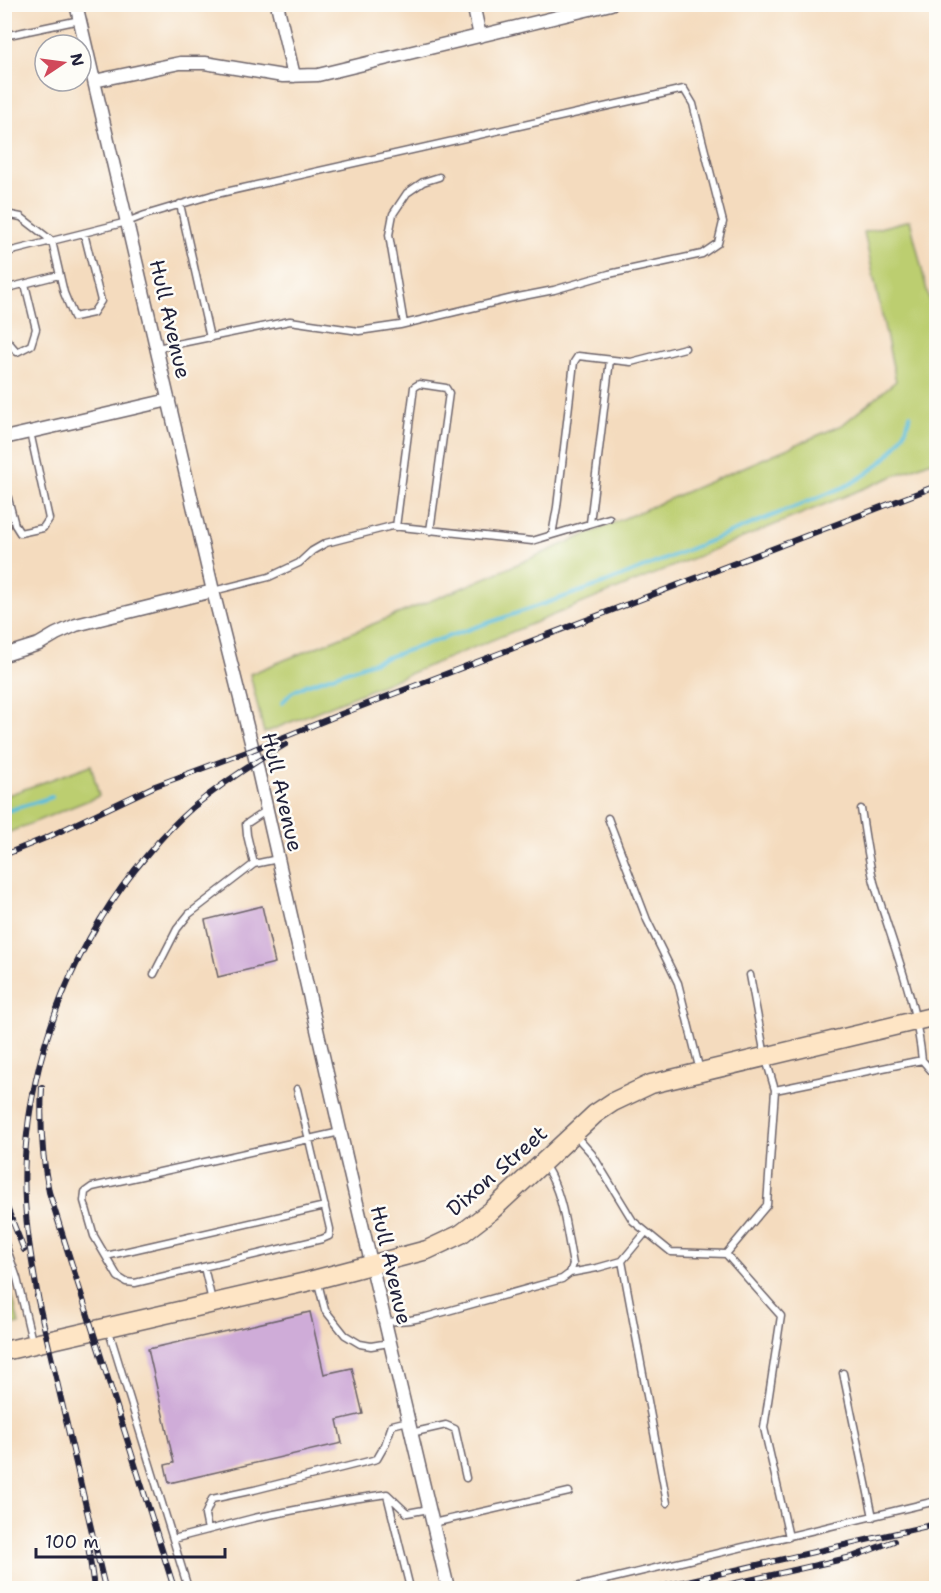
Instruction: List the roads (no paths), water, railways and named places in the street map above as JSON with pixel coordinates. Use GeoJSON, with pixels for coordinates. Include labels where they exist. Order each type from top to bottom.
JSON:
{"type":"FeatureCollection","features":[{"type":"Feature","properties":{"kind":"street","name":"Hull Avenue"},"geometry":{"type":"LineString","coordinates":[[76,4],[448,1588]]}},
{"type":"Feature","properties":{"kind":"street"},"geometry":{"type":"LineString","coordinates":[[277,4],[294,76]]}},
{"type":"Feature","properties":{"kind":"street"},"geometry":{"type":"LineString","coordinates":[[473,4],[480,36]]}},
{"type":"Feature","properties":{"kind":"street"},"geometry":{"type":"LineString","coordinates":[[94,81],[180,63],[205,63],[294,76],[318,75],[611,4]]}},
{"type":"Feature","properties":{"kind":"street"},"geometry":{"type":"LineString","coordinates":[[4,438],[169,400]]}},
{"type":"Feature","properties":{"kind":"street"},"geometry":{"type":"LineString","coordinates":[[4,655],[39,644],[76,625],[213,591]]}},
{"type":"Feature","properties":{"kind":"street","name":"Dixon Street"},"geometry":{"type":"LineString","coordinates":[[4,1351],[213,1304],[427,1250],[461,1234],[491,1211],[595,1114],[613,1102],[651,1084],[936,1016]]}},
{"type":"Feature","properties":{"kind":"lane"},"geometry":{"type":"LineString","coordinates":[[4,36],[80,20]]}},
{"type":"Feature","properties":{"kind":"lane"},"geometry":{"type":"LineString","coordinates":[[4,253],[127,222],[212,195],[684,89],[693,104],[723,222],[718,243],[702,254],[404,324],[359,331],[290,321],[157,348]]}},
{"type":"Feature","properties":{"kind":"lane"},"geometry":{"type":"LineString","coordinates":[[404,324],[389,235],[393,214],[407,193],[423,182],[439,177]]}},
{"type":"Feature","properties":{"kind":"lane"},"geometry":{"type":"LineString","coordinates":[[180,204],[210,338]]}},
{"type":"Feature","properties":{"kind":"lane"},"geometry":{"type":"LineString","coordinates":[[4,217],[11,215],[21,217],[52,241],[64,294],[74,317],[93,313],[101,301],[84,233]]}},
{"type":"Feature","properties":{"kind":"lane"},"geometry":{"type":"LineString","coordinates":[[4,289],[59,275]]}},
{"type":"Feature","properties":{"kind":"lane"},"geometry":{"type":"LineString","coordinates":[[4,337],[17,352],[31,345],[36,329],[25,284]]}},
{"type":"Feature","properties":{"kind":"lane"},"geometry":{"type":"LineString","coordinates":[[552,535],[574,362],[578,356],[631,362],[685,348]]}},
{"type":"Feature","properties":{"kind":"lane"},"geometry":{"type":"LineString","coordinates":[[590,523],[610,360]]}},
{"type":"Feature","properties":{"kind":"lane"},"geometry":{"type":"LineString","coordinates":[[396,527],[414,387],[419,384],[446,388],[449,393],[430,531]]}},
{"type":"Feature","properties":{"kind":"lane"},"geometry":{"type":"LineString","coordinates":[[4,483],[15,525],[20,532],[43,528],[49,519],[30,432]]}},
{"type":"Feature","properties":{"kind":"lane"},"geometry":{"type":"LineString","coordinates":[[213,591],[270,577],[299,562],[326,543],[392,526],[532,541],[609,518]]}},
{"type":"Feature","properties":{"kind":"lane"},"geometry":{"type":"LineString","coordinates":[[861,809],[874,880],[916,1021],[922,1059],[936,1076]]}},
{"type":"Feature","properties":{"kind":"lane"},"geometry":{"type":"LineString","coordinates":[[254,864],[246,824],[267,810]]}},
{"type":"Feature","properties":{"kind":"lane"},"geometry":{"type":"LineString","coordinates":[[608,818],[647,920],[678,983],[700,1072]]}},
{"type":"Feature","properties":{"kind":"lane"},"geometry":{"type":"LineString","coordinates":[[154,974],[177,929],[189,914],[254,864],[278,859]]}},
{"type":"Feature","properties":{"kind":"lane"},"geometry":{"type":"LineString","coordinates":[[726,1254],[767,1205],[776,1090],[765,1056],[750,975]]}},
{"type":"Feature","properties":{"kind":"lane"},"geometry":{"type":"LineString","coordinates":[[776,1090],[922,1059]]}},
{"type":"Feature","properties":{"kind":"lane"},"geometry":{"type":"LineString","coordinates":[[297,1089],[309,1139],[325,1206],[330,1229],[329,1236],[135,1283],[126,1282],[118,1277],[94,1236],[84,1201],[85,1192],[92,1187],[309,1139],[340,1132]]}},
{"type":"Feature","properties":{"kind":"lane"},"geometry":{"type":"LineString","coordinates":[[574,1134],[592,1154],[633,1221],[672,1252],[726,1254],[781,1316],[764,1428],[789,1537]]}},
{"type":"Feature","properties":{"kind":"lane"},"geometry":{"type":"LineString","coordinates":[[543,1163],[554,1179],[559,1193],[573,1264],[570,1273]]}},
{"type":"Feature","properties":{"kind":"lane"},"geometry":{"type":"LineString","coordinates":[[106,1256],[325,1206]]}},
{"type":"Feature","properties":{"kind":"lane"},"geometry":{"type":"LineString","coordinates":[[385,1322],[426,1317],[561,1279],[570,1273],[614,1264],[622,1261],[646,1232]]}},
{"type":"Feature","properties":{"kind":"lane"},"geometry":{"type":"LineString","coordinates":[[4,1241],[17,1278],[33,1345]]}},
{"type":"Feature","properties":{"kind":"lane"},"geometry":{"type":"LineString","coordinates":[[622,1261],[667,1503]]}},
{"type":"Feature","properties":{"kind":"lane"},"geometry":{"type":"LineString","coordinates":[[204,1267],[213,1304]]}},
{"type":"Feature","properties":{"kind":"lane"},"geometry":{"type":"LineString","coordinates":[[317,1279],[325,1310],[345,1335],[360,1344],[371,1346],[389,1343]]}},
{"type":"Feature","properties":{"kind":"lane"},"geometry":{"type":"LineString","coordinates":[[108,1327],[188,1588]]}},
{"type":"Feature","properties":{"kind":"lane"},"geometry":{"type":"LineString","coordinates":[[843,1373],[873,1517]]}},
{"type":"Feature","properties":{"kind":"lane"},"geometry":{"type":"LineString","coordinates":[[208,1530],[205,1515],[212,1499],[377,1459],[392,1425],[409,1427],[446,1425],[455,1429],[466,1478]]}},
{"type":"Feature","properties":{"kind":"lane"},"geometry":{"type":"LineString","coordinates":[[432,1523],[569,1492]]}},
{"type":"Feature","properties":{"kind":"lane"},"geometry":{"type":"LineString","coordinates":[[173,1539],[254,1518],[387,1494]]}},
{"type":"Feature","properties":{"kind":"lane"},"geometry":{"type":"LineString","coordinates":[[387,1494],[407,1513],[429,1509]]}},
{"type":"Feature","properties":{"kind":"lane"},"geometry":{"type":"LineString","coordinates":[[387,1494],[410,1588]]}},
{"type":"Feature","properties":{"kind":"lane"},"geometry":{"type":"LineString","coordinates":[[572,1588],[936,1501]]}},
{"type":"Feature","properties":{"kind":"waterway"},"geometry":{"type":"LineString","coordinates":[[282,703],[291,693],[306,685],[605,583],[844,487],[862,477],[893,451],[907,427],[910,415]]}},
{"type":"Feature","properties":{"kind":"waterway"},"geometry":{"type":"LineString","coordinates":[[4,812],[52,797]]}},
{"type":"Feature","properties":{"kind":"railway"},"geometry":{"type":"LineString","coordinates":[[4,855],[48,837],[155,786],[936,486]]}},
{"type":"Feature","properties":{"kind":"railway"},"geometry":{"type":"LineString","coordinates":[[39,1302],[26,1212],[25,1157],[29,1116],[37,1075],[62,996],[99,921],[122,887],[158,842],[203,799],[286,744]]}},
{"type":"Feature","properties":{"kind":"railway"},"geometry":{"type":"LineString","coordinates":[[42,1087],[42,1140],[49,1192],[174,1588]]}},
{"type":"Feature","properties":{"kind":"railway"},"geometry":{"type":"LineString","coordinates":[[4,1200],[24,1250]]}},
{"type":"Feature","properties":{"kind":"railway"},"geometry":{"type":"LineString","coordinates":[[37,1296],[105,1588]]}},
{"type":"Feature","properties":{"kind":"railway"},"geometry":{"type":"LineString","coordinates":[[657,1588],[936,1524]]}},
{"type":"Feature","properties":{"kind":"railway"},"geometry":{"type":"LineString","coordinates":[[714,1588],[852,1557],[894,1541]]}},
{"type":"Feature","properties":{"kind":"railway"},"geometry":{"type":"LineString","coordinates":[[88,1545],[94,1588]]}}]}
